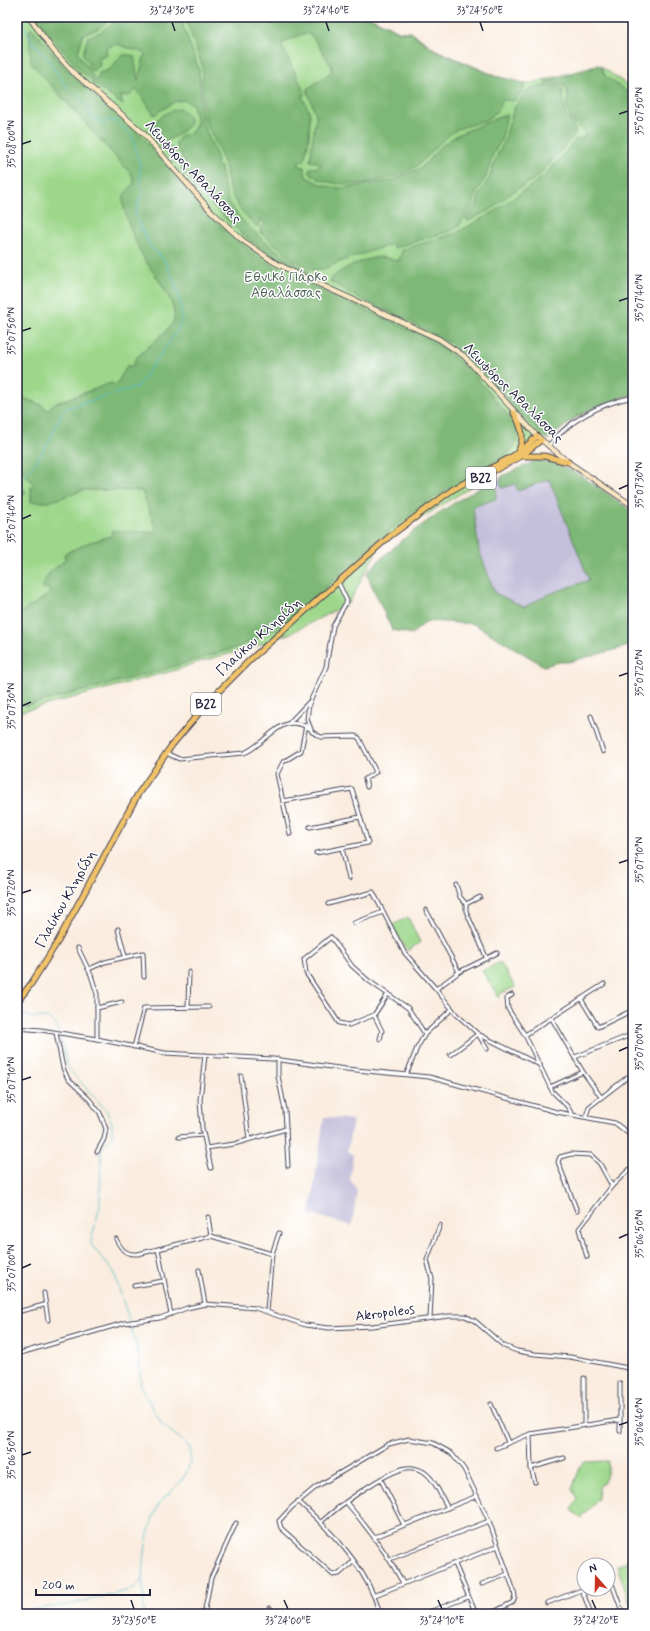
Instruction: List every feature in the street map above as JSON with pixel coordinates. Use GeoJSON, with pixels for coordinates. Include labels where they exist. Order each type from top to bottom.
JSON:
{"type":"FeatureCollection","features":[{"type":"Feature","properties":{"kind":"main road","name":"Λεωφόρος Αθαλάσσας"},"geometry":{"type":"LineString","coordinates":[[29,17],[53,50],[73,72],[143,133],[209,209],[242,240],[274,262],[295,273],[439,340],[464,356],[514,413],[548,446],[568,462],[633,506]]}},
{"type":"Feature","properties":{"kind":"main road"},"geometry":{"type":"LineString","coordinates":[[514,413],[521,427],[523,438],[520,448],[514,457]]}},
{"type":"Feature","properties":{"kind":"main road","name":"Γλαύκου Κληρίδη"},"geometry":{"type":"LineString","coordinates":[[17,1002],[41,969],[58,941],[138,794],[166,753],[197,714],[227,682],[390,536],[452,490],[514,457],[539,438]]}},
{"type":"Feature","properties":{"kind":"main road","name":"Γλαύκου Κληρίδη"},"geometry":{"type":"LineString","coordinates":[[441,498],[520,457],[539,438]]}},
{"type":"Feature","properties":{"kind":"main road"},"geometry":{"type":"LineString","coordinates":[[520,457],[534,454],[568,462]]}},
{"type":"Feature","properties":{"kind":"main road","name":"Γλαύκου Κληρίδη"},"geometry":{"type":"LineString","coordinates":[[17,997],[41,969]]}},
{"type":"Feature","properties":{"kind":"street"},"geometry":{"type":"LineString","coordinates":[[548,446],[565,428],[586,414],[601,406],[633,397]]}},
{"type":"Feature","properties":{"kind":"street"},"geometry":{"type":"LineString","coordinates":[[290,834],[277,774],[278,769],[283,762],[301,751],[311,700],[326,668],[333,626],[347,600],[338,582]]}},
{"type":"Feature","properties":{"kind":"street"},"geometry":{"type":"LineString","coordinates":[[166,753],[179,759],[244,753],[271,733],[288,724],[311,700]]}},
{"type":"Feature","properties":{"kind":"street"},"geometry":{"type":"LineString","coordinates":[[591,716],[603,752]]}},
{"type":"Feature","properties":{"kind":"street"},"geometry":{"type":"LineString","coordinates":[[307,719],[310,729]]}},
{"type":"Feature","properties":{"kind":"street"},"geometry":{"type":"LineString","coordinates":[[288,724],[301,724],[321,737],[355,736],[359,738],[376,772],[365,779],[367,787]]}},
{"type":"Feature","properties":{"kind":"street"},"geometry":{"type":"LineString","coordinates":[[283,801],[352,789],[368,843],[316,854]]}},
{"type":"Feature","properties":{"kind":"street"},"geometry":{"type":"LineString","coordinates":[[310,828],[360,816]]}},
{"type":"Feature","properties":{"kind":"street"},"geometry":{"type":"LineString","coordinates":[[342,848],[349,879]]}},
{"type":"Feature","properties":{"kind":"street"},"geometry":{"type":"LineString","coordinates":[[456,885],[460,897],[466,904],[467,914],[487,959]]}},
{"type":"Feature","properties":{"kind":"street"},"geometry":{"type":"LineString","coordinates":[[328,904],[373,892],[404,952],[456,1014],[478,1034],[540,1065]]}},
{"type":"Feature","properties":{"kind":"street"},"geometry":{"type":"LineString","coordinates":[[466,904],[480,897]]}},
{"type":"Feature","properties":{"kind":"street"},"geometry":{"type":"LineString","coordinates":[[426,910],[459,972]]}},
{"type":"Feature","properties":{"kind":"street"},"geometry":{"type":"LineString","coordinates":[[354,922],[383,912]]}},
{"type":"Feature","properties":{"kind":"street"},"geometry":{"type":"LineString","coordinates":[[118,929],[125,956]]}},
{"type":"Feature","properties":{"kind":"street"},"geometry":{"type":"LineString","coordinates":[[388,994],[374,1015],[349,1025],[339,1023],[306,973],[304,959],[331,937],[352,966],[369,981],[388,994],[408,1008],[425,1034]]}},
{"type":"Feature","properties":{"kind":"street"},"geometry":{"type":"LineString","coordinates":[[78,948],[89,969],[97,994],[97,1039]]}},
{"type":"Feature","properties":{"kind":"street"},"geometry":{"type":"LineString","coordinates":[[89,969],[125,956],[143,953],[144,977]]}},
{"type":"Feature","properties":{"kind":"street"},"geometry":{"type":"LineString","coordinates":[[436,989],[459,972],[497,953]]}},
{"type":"Feature","properties":{"kind":"street"},"geometry":{"type":"LineString","coordinates":[[188,1007],[189,972]]}},
{"type":"Feature","properties":{"kind":"street"},"geometry":{"type":"LineString","coordinates":[[525,1035],[552,1019],[604,984]]}},
{"type":"Feature","properties":{"kind":"street"},"geometry":{"type":"LineString","coordinates":[[512,994],[507,998],[508,1009],[525,1035],[550,1087],[570,1109],[572,1114]]}},
{"type":"Feature","properties":{"kind":"street"},"geometry":{"type":"LineString","coordinates":[[581,999],[598,1027],[633,1010]]}},
{"type":"Feature","properties":{"kind":"street"},"geometry":{"type":"LineString","coordinates":[[97,1008],[122,1002]]}},
{"type":"Feature","properties":{"kind":"street"},"geometry":{"type":"LineString","coordinates":[[134,1047],[144,1008],[209,1007]]}},
{"type":"Feature","properties":{"kind":"street"},"geometry":{"type":"LineString","coordinates":[[407,1073],[417,1048],[425,1034],[452,1008]]}},
{"type":"Feature","properties":{"kind":"street"},"geometry":{"type":"LineString","coordinates":[[374,1015],[379,1022],[382,1031],[380,1038]]}},
{"type":"Feature","properties":{"kind":"street"},"geometry":{"type":"LineString","coordinates":[[552,1019],[583,1072],[601,1097]]}},
{"type":"Feature","properties":{"kind":"street"},"geometry":{"type":"LineString","coordinates":[[17,1028],[41,1030],[97,1039],[165,1053],[278,1059],[346,1069],[407,1073],[443,1080],[572,1114],[615,1123],[633,1137]]}},
{"type":"Feature","properties":{"kind":"street"},"geometry":{"type":"LineString","coordinates":[[57,1033],[63,1068],[68,1078],[89,1099],[100,1113],[106,1129],[104,1139],[97,1152]]}},
{"type":"Feature","properties":{"kind":"street"},"geometry":{"type":"LineString","coordinates":[[478,1034],[487,1049]]}},
{"type":"Feature","properties":{"kind":"street"},"geometry":{"type":"LineString","coordinates":[[450,1055],[478,1034]]}},
{"type":"Feature","properties":{"kind":"street"},"geometry":{"type":"LineString","coordinates":[[575,1057],[633,1034]]}},
{"type":"Feature","properties":{"kind":"street"},"geometry":{"type":"LineString","coordinates":[[205,1055],[200,1100],[206,1148],[211,1168]]}},
{"type":"Feature","properties":{"kind":"street"},"geometry":{"type":"LineString","coordinates":[[278,1059],[286,1129],[288,1166]]}},
{"type":"Feature","properties":{"kind":"street"},"geometry":{"type":"LineString","coordinates":[[550,1087],[583,1072]]}},
{"type":"Feature","properties":{"kind":"street"},"geometry":{"type":"LineString","coordinates":[[586,1116],[589,1107],[633,1073]]}},
{"type":"Feature","properties":{"kind":"street"},"geometry":{"type":"LineString","coordinates":[[241,1076],[249,1139]]}},
{"type":"Feature","properties":{"kind":"street"},"geometry":{"type":"LineString","coordinates":[[206,1148],[286,1129]]}},
{"type":"Feature","properties":{"kind":"street"},"geometry":{"type":"LineString","coordinates":[[179,1137],[204,1135]]}},
{"type":"Feature","properties":{"kind":"street"},"geometry":{"type":"LineString","coordinates":[[577,1211],[558,1162],[560,1157],[571,1154],[591,1155],[600,1164],[612,1186]]}},
{"type":"Feature","properties":{"kind":"street"},"geometry":{"type":"LineString","coordinates":[[587,1257],[580,1229],[612,1186],[633,1166]]}},
{"type":"Feature","properties":{"kind":"street"},"geometry":{"type":"LineString","coordinates":[[208,1217],[211,1236]]}},
{"type":"Feature","properties":{"kind":"street"},"geometry":{"type":"LineString","coordinates":[[430,1318],[432,1279],[428,1260],[440,1225]]}},
{"type":"Feature","properties":{"kind":"street"},"geometry":{"type":"LineString","coordinates":[[267,1311],[272,1254],[279,1233]]}},
{"type":"Feature","properties":{"kind":"street"},"geometry":{"type":"LineString","coordinates":[[116,1239],[123,1251],[130,1254],[138,1254],[211,1236],[272,1254]]}},
{"type":"Feature","properties":{"kind":"street"},"geometry":{"type":"LineString","coordinates":[[158,1249],[171,1314]]}},
{"type":"Feature","properties":{"kind":"street"},"geometry":{"type":"LineString","coordinates":[[199,1270],[205,1304]]}},
{"type":"Feature","properties":{"kind":"street"},"geometry":{"type":"LineString","coordinates":[[134,1286],[164,1281]]}},
{"type":"Feature","properties":{"kind":"street"},"geometry":{"type":"LineString","coordinates":[[44,1293],[44,1305],[48,1320]]}},
{"type":"Feature","properties":{"kind":"street","name":"Akropoleos"},"geometry":{"type":"LineString","coordinates":[[18,1354],[127,1322],[160,1318],[205,1304],[240,1306],[267,1311],[305,1325],[329,1328],[360,1327],[454,1316],[469,1318],[499,1342],[517,1351],[570,1357],[633,1369]]}},
{"type":"Feature","properties":{"kind":"street"},"geometry":{"type":"LineString","coordinates":[[17,1312],[44,1305]]}},
{"type":"Feature","properties":{"kind":"street"},"geometry":{"type":"LineString","coordinates":[[17,1349],[18,1354]]}},
{"type":"Feature","properties":{"kind":"street"},"geometry":{"type":"LineString","coordinates":[[584,1378],[584,1425]]}},
{"type":"Feature","properties":{"kind":"street"},"geometry":{"type":"LineString","coordinates":[[620,1383],[620,1431]]}},
{"type":"Feature","properties":{"kind":"street"},"geometry":{"type":"LineString","coordinates":[[491,1404],[508,1442]]}},
{"type":"Feature","properties":{"kind":"street"},"geometry":{"type":"LineString","coordinates":[[496,1448],[530,1434],[619,1420]]}},
{"type":"Feature","properties":{"kind":"street"},"geometry":{"type":"LineString","coordinates":[[530,1434],[530,1468],[535,1482]]}},
{"type":"Feature","properties":{"kind":"street"},"geometry":{"type":"LineString","coordinates":[[354,1560],[339,1574],[333,1575],[281,1528],[278,1524],[280,1519],[298,1501],[316,1487],[382,1447],[398,1440],[409,1439],[433,1443],[451,1453],[464,1470],[489,1521],[508,1574],[514,1594],[514,1601],[490,1614]]}},
{"type":"Feature","properties":{"kind":"street"},"geometry":{"type":"LineString","coordinates":[[530,1468],[564,1458]]}},
{"type":"Feature","properties":{"kind":"street"},"geometry":{"type":"LineString","coordinates":[[321,1522],[346,1502],[381,1480],[404,1469],[419,1470],[431,1478],[448,1508]]}},
{"type":"Feature","properties":{"kind":"street"},"geometry":{"type":"LineString","coordinates":[[381,1480],[404,1524]]}},
{"type":"Feature","properties":{"kind":"street"},"geometry":{"type":"LineString","coordinates":[[375,1537],[404,1524],[477,1496]]}},
{"type":"Feature","properties":{"kind":"street"},"geometry":{"type":"LineString","coordinates":[[298,1501],[321,1522],[365,1575],[375,1594],[380,1614]]}},
{"type":"Feature","properties":{"kind":"street"},"geometry":{"type":"LineString","coordinates":[[346,1502],[375,1537],[390,1559],[403,1584]]}},
{"type":"Feature","properties":{"kind":"street"},"geometry":{"type":"LineString","coordinates":[[390,1559],[489,1521]]}},
{"type":"Feature","properties":{"kind":"street"},"geometry":{"type":"LineString","coordinates":[[204,1614],[211,1578],[236,1523]]}},
{"type":"Feature","properties":{"kind":"street"},"geometry":{"type":"LineString","coordinates":[[375,1594],[498,1546]]}},
{"type":"Feature","properties":{"kind":"street"},"geometry":{"type":"LineString","coordinates":[[455,1564],[476,1614]]}},
{"type":"Feature","properties":{"kind":"street"},"geometry":{"type":"LineString","coordinates":[[482,1584],[508,1574]]}},
{"type":"Feature","properties":{"kind":"street"},"geometry":{"type":"LineString","coordinates":[[547,1604],[576,1593]]}},
{"type":"Feature","properties":{"kind":"street"},"geometry":{"type":"LineString","coordinates":[[424,1614],[468,1597]]}},
{"type":"Feature","properties":{"kind":"street"},"geometry":{"type":"LineString","coordinates":[[585,1597],[591,1614]]}},
{"type":"Feature","properties":{"kind":"street"},"geometry":{"type":"LineString","coordinates":[[616,1597],[623,1614]]}},
{"type":"Feature","properties":{"kind":"street"},"geometry":{"type":"LineString","coordinates":[[269,1614],[270,1608]]}},
{"type":"Feature","properties":{"kind":"shaded area"},"geometry":{"type":"Polygon","coordinates":[[[502,476],[501,478],[515,484],[518,491],[549,479],[589,580],[549,594],[524,607],[495,593],[479,550],[473,507],[496,499],[498,489],[495,483],[491,482],[502,476]]]}},
{"type":"Feature","properties":{"kind":"shaded area"},"geometry":{"type":"Polygon","coordinates":[[[324,1117],[353,1120],[347,1151],[353,1155],[350,1179],[357,1190],[352,1226],[310,1214],[324,1117]]]}},
{"type":"Feature","properties":{"kind":"green space","name":"Εθνικό Πάρκο Αθαλάσσας"},"geometry":{"type":"Polygon","coordinates":[[[17,17],[370,17],[399,31],[411,32],[436,50],[492,74],[498,87],[532,83],[596,66],[602,67],[633,89],[633,395],[616,396],[553,431],[529,451],[381,543],[349,603],[291,633],[251,648],[20,712],[17,716],[17,17]]]}},
{"type":"Feature","properties":{"kind":"green space"},"geometry":{"type":"Polygon","coordinates":[[[35,17],[112,17],[100,28],[83,34],[78,53],[94,78],[91,80],[78,68],[35,17]]]}},
{"type":"Feature","properties":{"kind":"green space"},"geometry":{"type":"Polygon","coordinates":[[[120,17],[182,17],[183,26],[199,69],[202,121],[216,154],[217,166],[221,167],[228,200],[242,220],[253,231],[276,250],[309,272],[308,274],[288,265],[270,254],[237,229],[222,215],[180,169],[184,166],[185,162],[175,144],[181,136],[191,133],[197,123],[193,105],[184,100],[174,102],[154,115],[136,90],[129,96],[121,96],[123,105],[92,83],[97,79],[99,73],[108,70],[124,55],[134,56],[138,80],[145,53],[116,44],[106,48],[107,55],[99,57],[100,66],[92,71],[83,54],[88,37],[101,32],[120,17]]]}},
{"type":"Feature","properties":{"kind":"green space"},"geometry":{"type":"Polygon","coordinates":[[[185,17],[369,17],[400,32],[411,33],[435,50],[490,75],[525,83],[523,91],[514,101],[503,100],[495,113],[487,119],[456,130],[418,165],[408,171],[379,180],[363,183],[331,183],[319,179],[309,172],[310,168],[319,167],[321,163],[310,161],[316,115],[307,89],[331,72],[332,67],[312,36],[308,33],[281,44],[304,91],[305,94],[302,96],[310,113],[309,139],[304,161],[300,161],[299,166],[304,167],[306,177],[320,184],[342,188],[391,181],[421,168],[441,146],[459,134],[507,114],[501,141],[493,154],[486,177],[477,191],[474,203],[459,226],[453,230],[394,248],[393,244],[347,259],[324,269],[312,270],[294,260],[260,232],[261,228],[266,224],[259,219],[259,226],[256,226],[241,210],[233,197],[229,188],[226,170],[218,147],[205,121],[202,82],[203,68],[185,17]]]}},
{"type":"Feature","properties":{"kind":"green space"},"geometry":{"type":"Polygon","coordinates":[[[32,28],[66,69],[141,135],[191,195],[215,221],[251,252],[280,270],[428,338],[454,357],[477,378],[517,427],[518,435],[515,444],[509,453],[427,502],[380,538],[288,622],[255,640],[238,647],[159,671],[25,706],[17,700],[17,615],[48,595],[50,590],[42,587],[49,573],[65,560],[64,554],[90,542],[111,536],[112,531],[157,532],[142,491],[84,490],[49,502],[31,502],[31,487],[34,484],[17,466],[17,396],[42,405],[48,410],[53,404],[111,383],[116,385],[127,366],[133,366],[136,358],[171,326],[174,315],[173,306],[169,297],[139,250],[125,212],[123,197],[134,183],[132,175],[31,63],[29,30],[32,28]]]}},
{"type":"Feature","properties":{"kind":"green space"},"geometry":{"type":"Polygon","coordinates":[[[597,65],[601,66],[605,76],[633,96],[633,394],[592,408],[576,417],[548,440],[519,413],[476,363],[452,344],[409,321],[353,295],[330,281],[345,268],[368,259],[385,257],[399,261],[402,250],[456,233],[492,213],[545,176],[576,139],[582,139],[586,132],[576,125],[567,109],[567,89],[559,83],[544,82],[589,70],[597,65]]]}},
{"type":"Feature","properties":{"kind":"green space"},"geometry":{"type":"Polygon","coordinates":[[[559,85],[562,88],[565,113],[573,125],[576,133],[538,177],[511,193],[493,208],[468,221],[466,219],[477,204],[480,193],[489,179],[497,156],[504,142],[514,108],[526,92],[532,88],[559,85]]]}},
{"type":"Feature","properties":{"kind":"green space"},"geometry":{"type":"Polygon","coordinates":[[[180,109],[187,115],[190,124],[178,135],[163,143],[174,150],[178,158],[175,163],[150,130],[155,122],[162,116],[171,111],[180,109]]]}},
{"type":"Feature","properties":{"kind":"green space"},"geometry":{"type":"Polygon","coordinates":[[[537,460],[550,462],[575,472],[633,512],[633,645],[568,662],[559,662],[544,666],[474,624],[427,621],[412,634],[392,630],[367,575],[369,570],[411,533],[458,500],[491,482],[495,483],[497,486],[496,499],[473,507],[479,550],[495,593],[524,607],[549,594],[589,580],[549,479],[518,491],[515,484],[502,488],[500,482],[502,476],[537,460]]]}},
{"type":"Feature","properties":{"kind":"green space"},"geometry":{"type":"Polygon","coordinates":[[[17,482],[21,484],[26,493],[17,498],[17,482]]]}},
{"type":"Feature","properties":{"kind":"green space"},"geometry":{"type":"Polygon","coordinates":[[[408,917],[420,942],[408,951],[391,926],[408,917]]]}},
{"type":"Feature","properties":{"kind":"green space"},"geometry":{"type":"Polygon","coordinates":[[[500,962],[515,987],[500,994],[499,998],[482,971],[500,962]]]}},
{"type":"Feature","properties":{"kind":"green space"},"geometry":{"type":"Polygon","coordinates":[[[608,1461],[608,1468],[604,1482],[599,1487],[598,1499],[580,1518],[571,1510],[577,1499],[572,1489],[581,1465],[585,1462],[608,1461]]]}},
{"type":"Feature","properties":{"kind":"green space"},"geometry":{"type":"Polygon","coordinates":[[[633,1559],[633,1612],[617,1566],[633,1559]]]}},
{"type":"Feature","properties":{"kind":"waterway"},"geometry":{"type":"LineString","coordinates":[[17,484],[38,458],[51,437],[64,411],[67,408],[137,387],[178,330],[181,320],[181,305],[174,280],[164,260],[149,245],[136,215],[136,210],[142,193],[140,165],[132,136],[116,121],[110,120],[103,123],[92,117],[88,107],[66,86],[46,56],[33,43],[20,17]]}},
{"type":"Feature","properties":{"kind":"waterway"},"geometry":{"type":"LineString","coordinates":[[21,1013],[27,1016],[48,1018],[56,1025],[59,1032]]}},
{"type":"Feature","properties":{"kind":"waterway"},"geometry":{"type":"LineString","coordinates":[[60,1035],[68,1068],[106,1110],[112,1123],[112,1136],[101,1149],[100,1205],[91,1241],[92,1246],[114,1272],[129,1321]]}},
{"type":"Feature","properties":{"kind":"waterway"},"geometry":{"type":"LineString","coordinates":[[130,1324],[139,1356],[141,1387],[162,1424],[190,1447],[190,1458],[186,1474],[157,1508],[148,1534],[143,1574],[144,1614]]}},
{"type":"Feature","properties":{"kind":"waterway"},"geometry":{"type":"LineString","coordinates":[[21,1614],[26,1610],[69,1605],[126,1591],[136,1588],[142,1579]]}}]}
